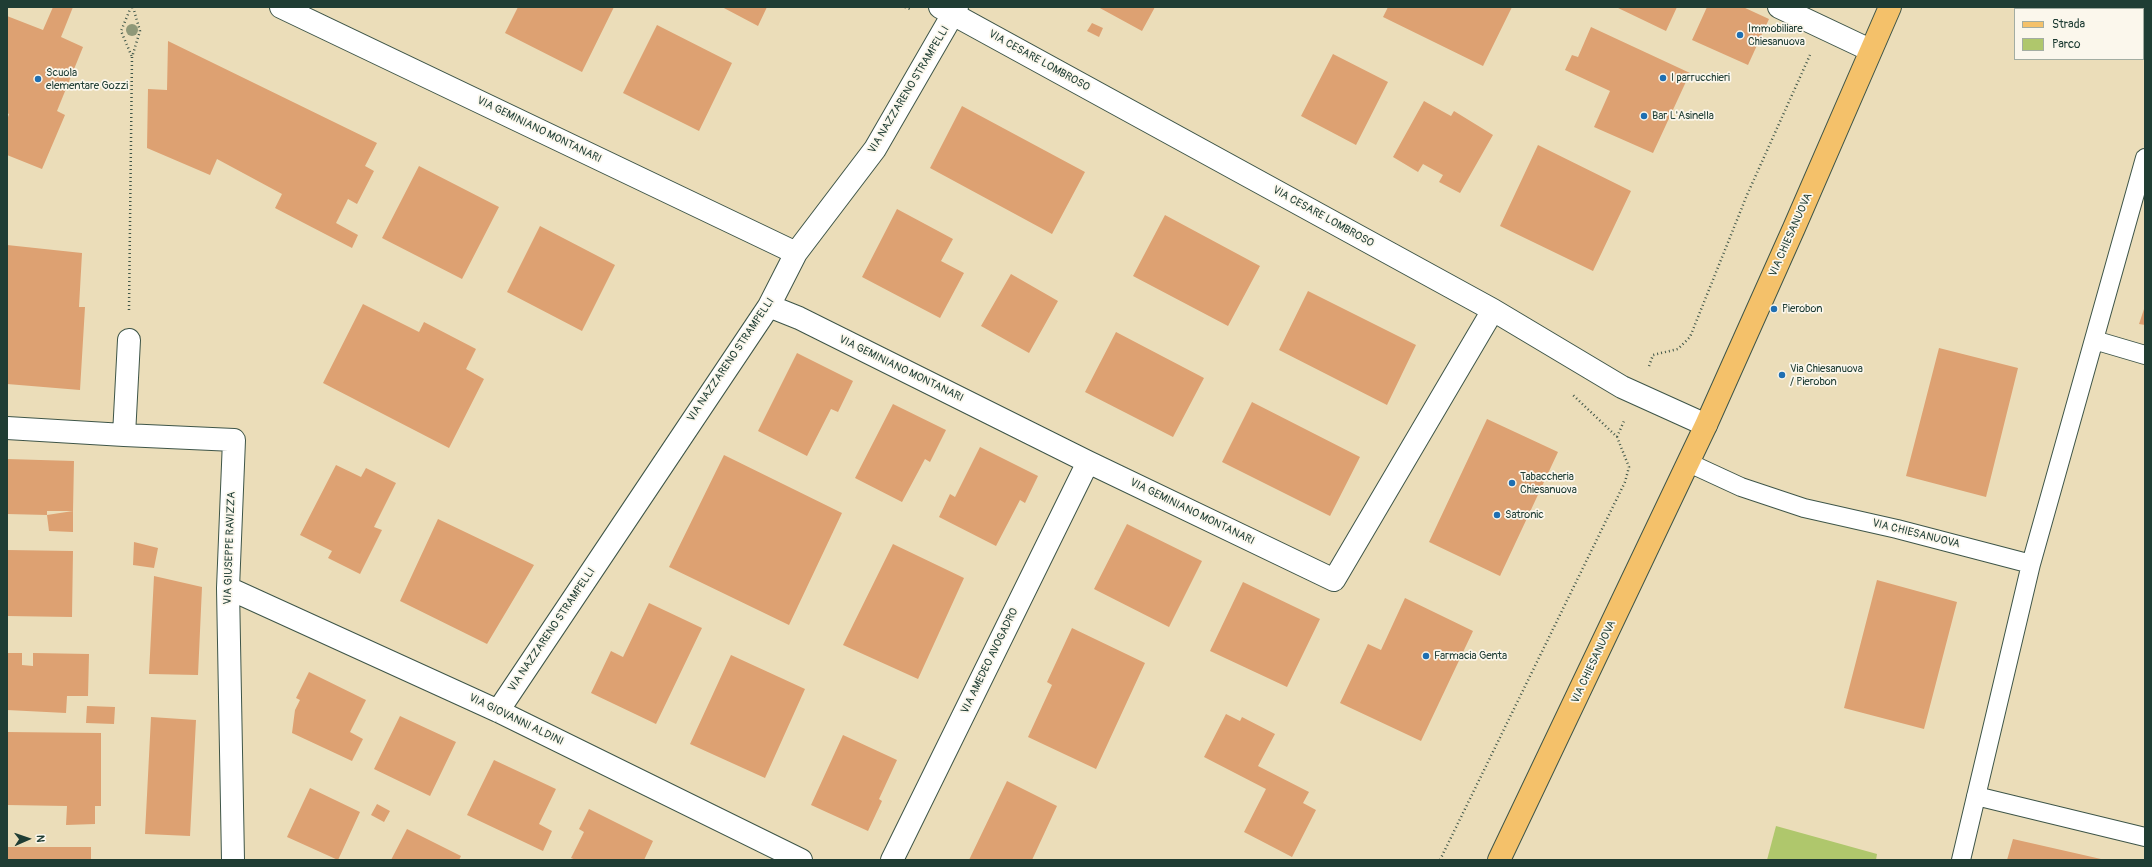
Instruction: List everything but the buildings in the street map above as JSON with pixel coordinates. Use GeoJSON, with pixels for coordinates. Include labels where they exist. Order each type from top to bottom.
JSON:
{"type":"FeatureCollection","features":[{"type":"Feature","properties":{"kind":"main road","name":"VIA CHIESANUOVA"},"geometry":{"type":"LineString","coordinates":[[1499,860],[1689,463],[1791,235],[1870,50],[1890,7]]}},
{"type":"Feature","properties":{"kind":"street","name":"VIA GEMINIANO MONTANARI"},"geometry":{"type":"LineString","coordinates":[[281,7],[796,253]]}},
{"type":"Feature","properties":{"kind":"street"},"geometry":{"type":"LineString","coordinates":[[1779,7],[1870,50]]}},
{"type":"Feature","properties":{"kind":"street","name":"VIA NAZZARENO STRAMPELLI"},"geometry":{"type":"LineString","coordinates":[[498,711],[769,306],[796,253],[876,149],[950,9]]}},
{"type":"Feature","properties":{"kind":"street","name":"VIA CESARE LOMBROSO"},"geometry":{"type":"LineString","coordinates":[[950,9],[1493,310],[1622,387],[1706,425]]}},
{"type":"Feature","properties":{"kind":"street","name":"VIA GEMINIANO MONTANARI"},"geometry":{"type":"LineString","coordinates":[[769,306],[799,318],[1088,462],[1334,580],[1493,310]]}},
{"type":"Feature","properties":{"kind":"street"},"geometry":{"type":"LineString","coordinates":[[7,428],[124,434],[129,340]]}},
{"type":"Feature","properties":{"kind":"street","name":"VIA GIUSEPPE RAVIZZA"},"geometry":{"type":"LineString","coordinates":[[124,434],[234,440],[228,588],[233,860]]}},
{"type":"Feature","properties":{"kind":"street","name":"VIA AMEDEO AVOGADRO"},"geometry":{"type":"LineString","coordinates":[[892,860],[1088,462]]}},
{"type":"Feature","properties":{"kind":"street","name":"VIA GIOVANNI ALDINI"},"geometry":{"type":"LineString","coordinates":[[228,588],[498,711],[801,860]]}},
{"type":"Feature","properties":{"kind":"lane"},"geometry":{"type":"LineString","coordinates":[[1961,860],[2031,564],[2145,158]]}},
{"type":"Feature","properties":{"kind":"lane"},"geometry":{"type":"LineString","coordinates":[[2094,340],[2145,355]]}},
{"type":"Feature","properties":{"kind":"lane","name":"VIA CHIESANUOVA"},"geometry":{"type":"LineString","coordinates":[[1689,463],[1741,487],[1804,508],[1898,529],[2031,564]]}},
{"type":"Feature","properties":{"kind":"lane"},"geometry":{"type":"LineString","coordinates":[[1976,796],[2145,837]]}},
{"type":"Feature","properties":{"kind":"path"},"geometry":{"type":"LineString","coordinates":[[132,7],[121,31],[132,57]]}},
{"type":"Feature","properties":{"kind":"path"},"geometry":{"type":"LineString","coordinates":[[129,340],[132,57],[140,31],[132,7]]}},
{"type":"Feature","properties":{"kind":"path"},"geometry":{"type":"LineString","coordinates":[[1653,354],[1678,349],[1690,336],[1747,195],[1811,53]]}},
{"type":"Feature","properties":{"kind":"path"},"geometry":{"type":"LineString","coordinates":[[1440,860],[1625,482],[1629,467],[1617,437]]}},
{"type":"Feature","properties":{"kind":"green space"},"geometry":{"type":"Polygon","coordinates":[[[1776,826],[1877,854],[1876,860],[1767,860],[1776,826]]]}},
{"type":"Feature","properties":{"kind":"place","name":"Immobiliare Chiesanuova"},"geometry":{"type":"Point","coordinates":[1740,35]}},
{"type":"Feature","properties":{"kind":"place","name":"I parrucchieri"},"geometry":{"type":"Point","coordinates":[1663,78]}},
{"type":"Feature","properties":{"kind":"place","name":"Scuola elementare Gozzi"},"geometry":{"type":"Point","coordinates":[38,79]}},
{"type":"Feature","properties":{"kind":"place","name":"Bar L'Asinella"},"geometry":{"type":"Point","coordinates":[1644,116]}},
{"type":"Feature","properties":{"kind":"place","name":"Pierobon"},"geometry":{"type":"Point","coordinates":[1774,309]}},
{"type":"Feature","properties":{"kind":"place","name":"Via Chiesanuova / Pierobon"},"geometry":{"type":"Point","coordinates":[1782,375]}},
{"type":"Feature","properties":{"kind":"place","name":"Tabaccheria Chiesanuova"},"geometry":{"type":"Point","coordinates":[1512,483]}},
{"type":"Feature","properties":{"kind":"place","name":"Satronic"},"geometry":{"type":"Point","coordinates":[1497,515]}},
{"type":"Feature","properties":{"kind":"place","name":"Farmacia Genta"},"geometry":{"type":"Point","coordinates":[1426,656]}}]}
